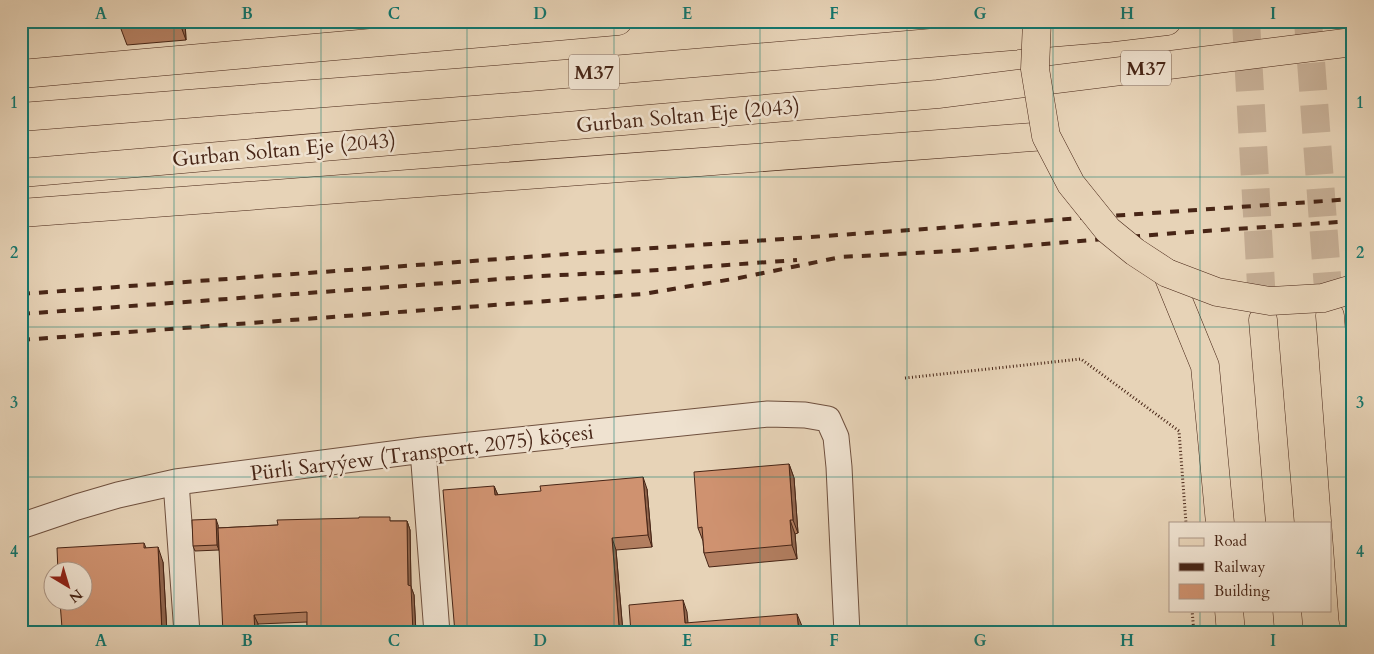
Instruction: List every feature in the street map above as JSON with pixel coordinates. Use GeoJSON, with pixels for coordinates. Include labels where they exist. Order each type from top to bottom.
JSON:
{"type":"FeatureCollection","features":[{"type":"Feature","properties":{"kind":"main road"},"geometry":{"type":"LineString","coordinates":[[21,74],[618,21]]}},
{"type":"Feature","properties":{"kind":"main road"},"geometry":{"type":"LineString","coordinates":[[1037,21],[1035,69],[1046,136],[1071,184],[1108,230],[1135,252],[1167,273],[1216,292],[1270,301],[1323,298],[1353,289]]}},
{"type":"Feature","properties":{"kind":"main road","name":"M37"},"geometry":{"type":"LineString","coordinates":[[21,117],[538,76],[1108,28],[1167,21]]}},
{"type":"Feature","properties":{"kind":"main road","name":"Gurban Soltan Eje (2043)"},"geometry":{"type":"LineString","coordinates":[[21,173],[938,94],[1353,42]]}},
{"type":"Feature","properties":{"kind":"main road"},"geometry":{"type":"LineString","coordinates":[[21,213],[1046,136]]}},
{"type":"Feature","properties":{"kind":"main road"},"geometry":{"type":"LineString","coordinates":[[1167,273],[1204,366],[1220,522]]}},
{"type":"Feature","properties":{"kind":"main road"},"geometry":{"type":"LineString","coordinates":[[1330,316],[1353,619]]}},
{"type":"Feature","properties":{"kind":"main road"},"geometry":{"type":"LineString","coordinates":[[1263,320],[1280,522]]}},
{"type":"Feature","properties":{"kind":"main road"},"geometry":{"type":"LineString","coordinates":[[1229,612],[1231,633]]}},
{"type":"Feature","properties":{"kind":"main road"},"geometry":{"type":"LineString","coordinates":[[1287,612],[1289,633]]}},
{"type":"Feature","properties":{"kind":"street","name":"Pürli Saryýew (Transport, 2075) köçesi"},"geometry":{"type":"LineString","coordinates":[[21,526],[77,506],[176,482],[423,450],[768,414],[805,415],[828,419],[836,437],[847,633]]}},
{"type":"Feature","properties":{"kind":"street"},"geometry":{"type":"LineString","coordinates":[[423,450],[437,633]]}},
{"type":"Feature","properties":{"kind":"street"},"geometry":{"type":"LineString","coordinates":[[176,482],[187,633]]}},
{"type":"Feature","properties":{"kind":"path"},"geometry":{"type":"LineString","coordinates":[[905,378],[1081,360],[1179,432],[1186,522]]}},
{"type":"Feature","properties":{"kind":"path"},"geometry":{"type":"LineString","coordinates":[[1192,612],[1194,633]]}},
{"type":"Feature","properties":{"kind":"building"},"geometry":{"type":"Polygon","coordinates":[[[789,464],[793,520],[790,520],[792,545],[704,553],[702,527],[698,528],[694,472],[789,464]]]}},
{"type":"Feature","properties":{"kind":"building"},"geometry":{"type":"Polygon","coordinates":[[[643,477],[648,535],[612,538],[619,626],[554,633],[455,633],[443,490],[494,486],[495,495],[541,491],[540,486],[643,477]]]}},
{"type":"Feature","properties":{"kind":"building"},"geometry":{"type":"Polygon","coordinates":[[[390,517],[390,521],[407,521],[408,585],[411,586],[413,633],[307,633],[307,612],[254,615],[255,633],[223,633],[218,528],[278,525],[277,520],[390,517]]]}},
{"type":"Feature","properties":{"kind":"building"},"geometry":{"type":"Polygon","coordinates":[[[216,519],[217,545],[193,546],[192,520],[216,519]]]}},
{"type":"Feature","properties":{"kind":"building"},"geometry":{"type":"Polygon","coordinates":[[[144,543],[144,548],[158,547],[162,633],[68,633],[68,627],[62,628],[61,612],[92,612],[92,562],[58,562],[57,548],[144,543]]]}},
{"type":"Feature","properties":{"kind":"building"},"geometry":{"type":"Polygon","coordinates":[[[683,600],[685,623],[797,614],[799,633],[631,633],[629,605],[683,600]]]}},
{"type":"Feature","properties":{"kind":"tunnel"},"geometry":{"type":"LineString","coordinates":[[1246,21],[1263,320]]}},
{"type":"Feature","properties":{"kind":"tunnel"},"geometry":{"type":"LineString","coordinates":[[1308,21],[1330,316]]}},
{"type":"Feature","properties":{"kind":"railway"},"geometry":{"type":"LineString","coordinates":[[21,294],[1353,199]]}},
{"type":"Feature","properties":{"kind":"railway"},"geometry":{"type":"LineString","coordinates":[[21,340],[643,294],[739,278],[841,257],[971,250],[1353,221]]}},
{"type":"Feature","properties":{"kind":"railway"},"geometry":{"type":"LineString","coordinates":[[21,314],[541,276],[797,260]]}}]}
